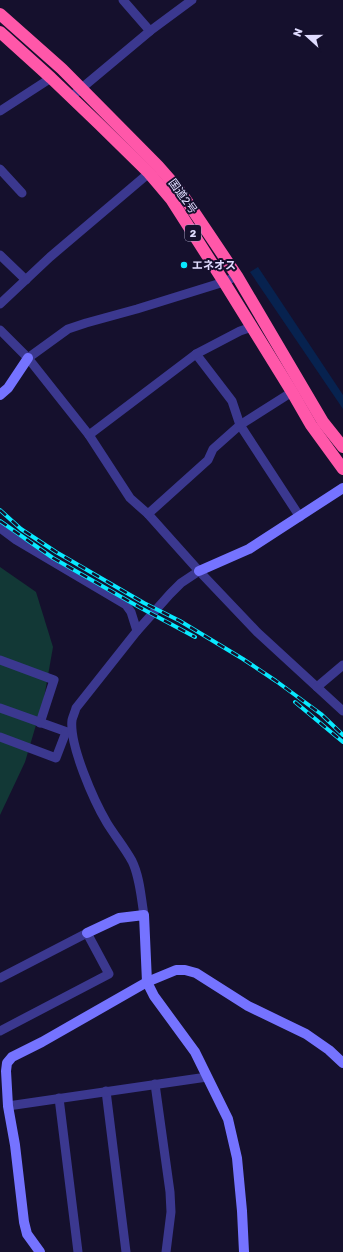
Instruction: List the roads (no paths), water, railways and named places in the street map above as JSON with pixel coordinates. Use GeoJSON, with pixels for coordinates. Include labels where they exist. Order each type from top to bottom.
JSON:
{"type":"FeatureCollection","features":[{"type":"Feature","properties":{"kind":"highway","name":"国道2号"},"geometry":{"type":"LineString","coordinates":[[0,14],[62,69],[158,166],[180,191],[237,276],[323,422],[343,447]]}},
{"type":"Feature","properties":{"kind":"highway","name":"国道2号"},"geometry":{"type":"LineString","coordinates":[[0,32],[51,78],[149,173],[171,199],[252,327],[311,425],[343,469]]}},
{"type":"Feature","properties":{"kind":"street"},"geometry":{"type":"LineString","coordinates":[[123,0],[150,30]]}},
{"type":"Feature","properties":{"kind":"street"},"geometry":{"type":"LineString","coordinates":[[71,97],[150,30],[192,0]]}},
{"type":"Feature","properties":{"kind":"street"},"geometry":{"type":"LineString","coordinates":[[0,111],[51,78]]}},
{"type":"Feature","properties":{"kind":"street"},"geometry":{"type":"LineString","coordinates":[[0,169],[22,193]]}},
{"type":"Feature","properties":{"kind":"street"},"geometry":{"type":"LineString","coordinates":[[0,304],[50,257],[149,173]]}},
{"type":"Feature","properties":{"kind":"street"},"geometry":{"type":"LineString","coordinates":[[0,255],[26,280]]}},
{"type":"Feature","properties":{"kind":"street"},"geometry":{"type":"LineString","coordinates":[[0,395],[8,388],[28,358],[68,329],[224,282],[237,276]]}},
{"type":"Feature","properties":{"kind":"street"},"geometry":{"type":"LineString","coordinates":[[88,435],[196,354],[240,331],[252,327]]}},
{"type":"Feature","properties":{"kind":"street"},"geometry":{"type":"LineString","coordinates":[[0,330],[28,358],[88,435],[130,498],[148,514],[199,571],[257,632],[343,711]]}},
{"type":"Feature","properties":{"kind":"street"},"geometry":{"type":"LineString","coordinates":[[196,354],[232,401],[240,425],[300,517]]}},
{"type":"Feature","properties":{"kind":"street"},"geometry":{"type":"LineString","coordinates":[[148,514],[208,460],[213,450],[240,425],[292,392]]}},
{"type":"Feature","properties":{"kind":"street"},"geometry":{"type":"LineString","coordinates":[[0,737],[56,758],[70,733],[76,708],[137,631],[181,583],[199,571],[250,549],[343,488]]}},
{"type":"Feature","properties":{"kind":"street"},"geometry":{"type":"LineString","coordinates":[[0,528],[16,540],[126,605],[131,612],[137,631]]}},
{"type":"Feature","properties":{"kind":"street"},"geometry":{"type":"LineString","coordinates":[[0,660],[54,680],[40,723]]}},
{"type":"Feature","properties":{"kind":"street"},"geometry":{"type":"LineString","coordinates":[[317,687],[343,665]]}},
{"type":"Feature","properties":{"kind":"street"},"geometry":{"type":"LineString","coordinates":[[0,708],[70,733]]}},
{"type":"Feature","properties":{"kind":"street"},"geometry":{"type":"LineString","coordinates":[[70,733],[81,766],[107,824],[133,862],[138,879],[144,915],[147,982],[154,996],[195,1052],[228,1119],[237,1158],[244,1252]]}},
{"type":"Feature","properties":{"kind":"street"},"geometry":{"type":"LineString","coordinates":[[0,978],[119,918],[144,915]]}},
{"type":"Feature","properties":{"kind":"street"},"geometry":{"type":"LineString","coordinates":[[0,1031],[109,974],[87,933]]}},
{"type":"Feature","properties":{"kind":"street"},"geometry":{"type":"LineString","coordinates":[[40,1252],[27,1234],[24,1222],[15,1145],[8,1106],[6,1071],[7,1063],[12,1057],[42,1042],[147,982],[176,970],[185,970],[196,973],[248,1006],[306,1034],[329,1050],[343,1063]]}},
{"type":"Feature","properties":{"kind":"street"},"geometry":{"type":"LineString","coordinates":[[8,1106],[207,1077]]}},
{"type":"Feature","properties":{"kind":"street"},"geometry":{"type":"LineString","coordinates":[[155,1084],[170,1192],[171,1212],[166,1252]]}},
{"type":"Feature","properties":{"kind":"street"},"geometry":{"type":"LineString","coordinates":[[106,1091],[126,1252]]}},
{"type":"Feature","properties":{"kind":"street"},"geometry":{"type":"LineString","coordinates":[[59,1098],[78,1252]]}},
{"type":"Feature","properties":{"kind":"water"},"geometry":{"type":"Polygon","coordinates":[[[258,267],[343,395],[343,409],[250,272],[258,267]]]}},
{"type":"Feature","properties":{"kind":"railway"},"geometry":{"type":"LineString","coordinates":[[0,510],[21,529],[56,552],[144,603],[180,621],[243,659],[321,714],[343,735]]}},
{"type":"Feature","properties":{"kind":"railway"},"geometry":{"type":"LineString","coordinates":[[0,521],[53,558],[195,637]]}},
{"type":"Feature","properties":{"kind":"railway"},"geometry":{"type":"LineString","coordinates":[[295,702],[343,742]]}},
{"type":"Feature","properties":{"kind":"place","name":"エネオス"},"geometry":{"type":"Point","coordinates":[184,265]}}]}
